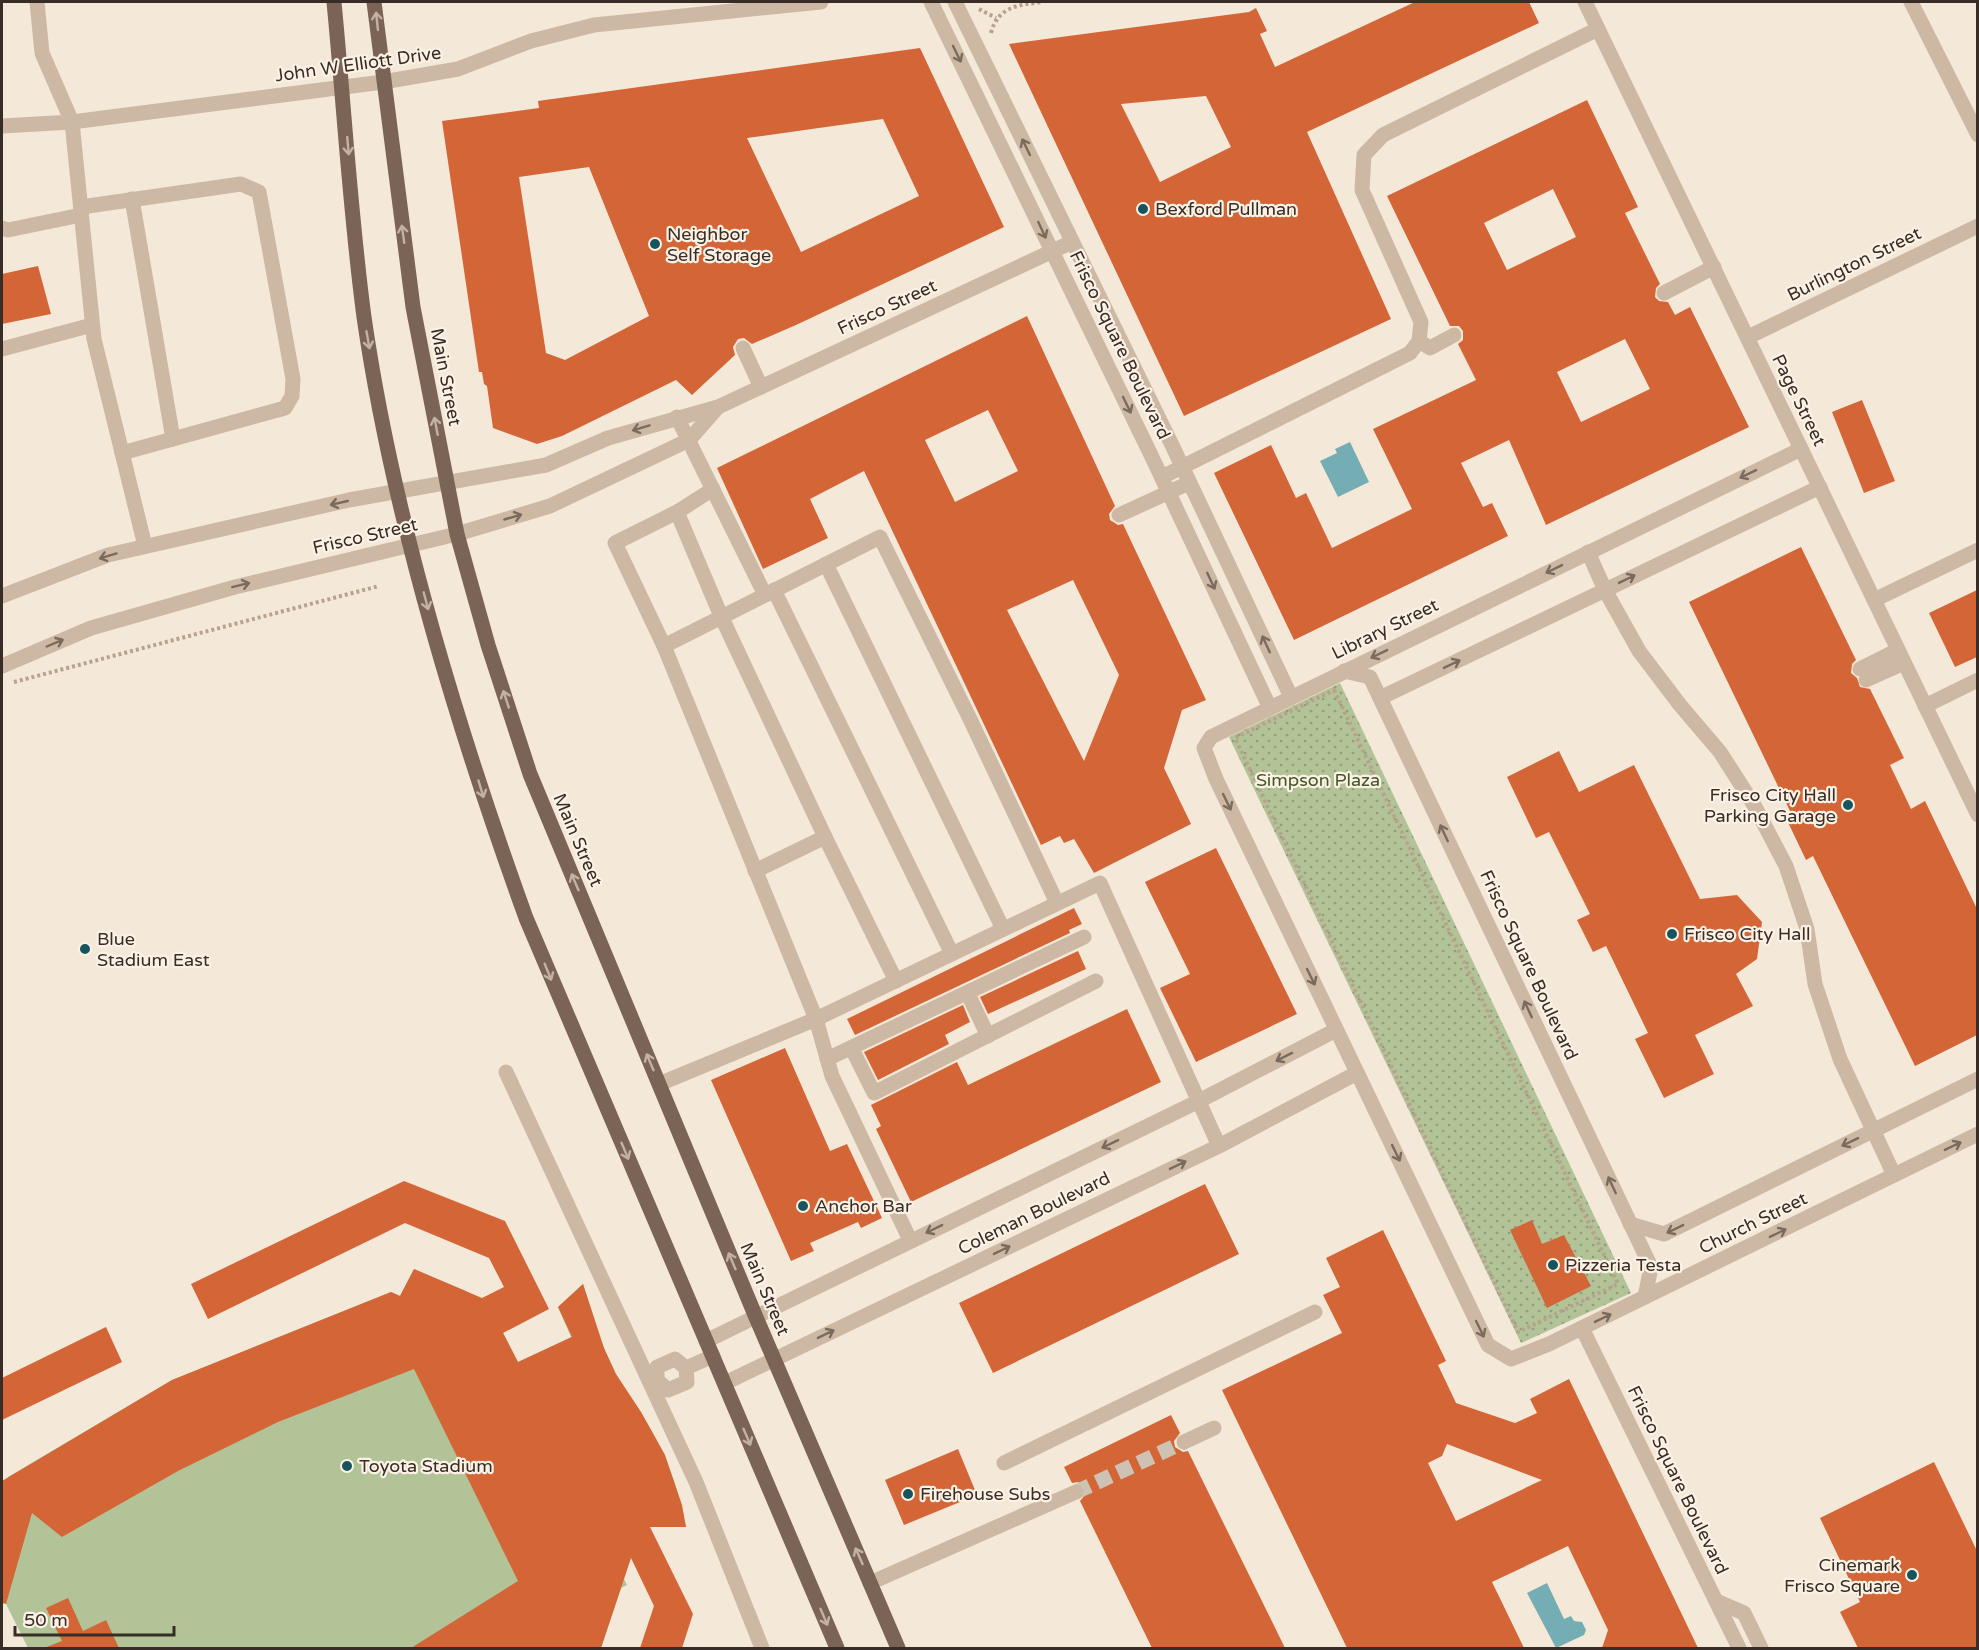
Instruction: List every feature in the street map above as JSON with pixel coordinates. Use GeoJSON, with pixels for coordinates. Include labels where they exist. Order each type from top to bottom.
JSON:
{"type":"FeatureCollection","features":[{"type":"Feature","properties":{"kind":"main road"},"geometry":{"type":"LineString","coordinates":[[334,2],[364,316],[397,492],[489,813],[526,918],[837,1648]]}},
{"type":"Feature","properties":{"kind":"main road","name":"Main Street"},"geometry":{"type":"LineString","coordinates":[[374,2],[413,307],[457,534],[488,645],[530,774],[773,1359],[898,1648]]}},
{"type":"Feature","properties":{"kind":"street"},"geometry":{"type":"LineString","coordinates":[[37,2],[42,53],[72,122],[93,325],[145,546]]}},
{"type":"Feature","properties":{"kind":"street","name":"John W Elliott Drive"},"geometry":{"type":"LineString","coordinates":[[2,126],[72,122],[383,82],[458,69],[531,41],[594,25],[822,2]]}},
{"type":"Feature","properties":{"kind":"street","name":"Frisco Square Boulevard"},"geometry":{"type":"LineString","coordinates":[[931,2],[1162,477],[1270,708]]}},
{"type":"Feature","properties":{"kind":"street","name":"Frisco Square Boulevard"},"geometry":{"type":"LineString","coordinates":[[954,2],[1182,466],[1291,697]]}},
{"type":"Feature","properties":{"kind":"street","name":"Page Street"},"geometry":{"type":"LineString","coordinates":[[1585,2],[1977,815]]}},
{"type":"Feature","properties":{"kind":"street"},"geometry":{"type":"LineString","coordinates":[[1913,2],[1977,135]]}},
{"type":"Feature","properties":{"kind":"street"},"geometry":{"type":"LineString","coordinates":[[1162,477],[1410,353],[1419,341],[1421,322],[1362,190],[1364,155],[1383,135],[1598,29]]}},
{"type":"Feature","properties":{"kind":"street"},"geometry":{"type":"LineString","coordinates":[[2,228],[8,230],[132,199],[241,184],[259,192],[293,379],[292,396],[285,408],[122,453]]}},
{"type":"Feature","properties":{"kind":"street"},"geometry":{"type":"LineString","coordinates":[[132,199],[173,439]]}},
{"type":"Feature","properties":{"kind":"street","name":"Burlington Street"},"geometry":{"type":"LineString","coordinates":[[1748,338],[1977,226]]}},
{"type":"Feature","properties":{"kind":"street","name":"Frisco Street"},"geometry":{"type":"LineString","coordinates":[[2,596],[108,555],[145,546],[397,492],[546,465],[608,438],[718,407],[1072,242]]}},
{"type":"Feature","properties":{"kind":"street"},"geometry":{"type":"LineString","coordinates":[[1664,292],[1714,267]]}},
{"type":"Feature","properties":{"kind":"street"},"geometry":{"type":"LineString","coordinates":[[2,349],[93,325]]}},
{"type":"Feature","properties":{"kind":"street"},"geometry":{"type":"LineString","coordinates":[[1419,341],[1430,348],[1454,335]]}},
{"type":"Feature","properties":{"kind":"street"},"geometry":{"type":"LineString","coordinates":[[743,348],[761,387]]}},
{"type":"Feature","properties":{"kind":"street","name":"Frisco Street"},"geometry":{"type":"LineString","coordinates":[[2,666],[91,628],[234,587],[457,534],[550,506],[689,440],[718,407]]}},
{"type":"Feature","properties":{"kind":"street"},"geometry":{"type":"LineString","coordinates":[[677,417],[712,489],[770,592],[952,954]]}},
{"type":"Feature","properties":{"kind":"street","name":"Library Street"},"geometry":{"type":"LineString","coordinates":[[1336,1030],[1216,779],[1204,748],[1211,736],[1801,449]]}},
{"type":"Feature","properties":{"kind":"street"},"geometry":{"type":"LineString","coordinates":[[1119,516],[1189,483]]}},
{"type":"Feature","properties":{"kind":"street"},"geometry":{"type":"LineString","coordinates":[[1380,698],[1820,487]]}},
{"type":"Feature","properties":{"kind":"street"},"geometry":{"type":"LineString","coordinates":[[712,489],[677,512],[615,543],[664,646],[816,1019],[832,1076],[910,1240]]}},
{"type":"Feature","properties":{"kind":"street"},"geometry":{"type":"LineString","coordinates":[[677,512],[720,616],[896,981]]}},
{"type":"Feature","properties":{"kind":"street"},"geometry":{"type":"LineString","coordinates":[[664,646],[880,537],[1057,903]]}},
{"type":"Feature","properties":{"kind":"street"},"geometry":{"type":"LineString","coordinates":[[1874,600],[1977,550]]}},
{"type":"Feature","properties":{"kind":"street"},"geometry":{"type":"LineString","coordinates":[[1588,552],[1605,590],[1639,651],[1720,752],[1754,805],[1786,866],[1807,929],[1815,984],[1840,1059],[1894,1175]]}},
{"type":"Feature","properties":{"kind":"street"},"geometry":{"type":"LineString","coordinates":[[826,564],[1003,929]]}},
{"type":"Feature","properties":{"kind":"street"},"geometry":{"type":"LineString","coordinates":[[1863,674],[1901,656]]}},
{"type":"Feature","properties":{"kind":"street","name":"Frisco Square Boulevard"},"geometry":{"type":"LineString","coordinates":[[1344,671],[1370,677],[1651,1267],[1645,1298]]}},
{"type":"Feature","properties":{"kind":"street"},"geometry":{"type":"LineString","coordinates":[[1925,706],[1977,680]]}},
{"type":"Feature","properties":{"kind":"street"},"geometry":{"type":"LineString","coordinates":[[755,871],[825,837]]}},
{"type":"Feature","properties":{"kind":"street"},"geometry":{"type":"LineString","coordinates":[[659,1084],[816,1019],[1100,883],[1197,1102],[1219,1146]]}},
{"type":"Feature","properties":{"kind":"street"},"geometry":{"type":"LineString","coordinates":[[827,1059],[1084,937]]}},
{"type":"Feature","properties":{"kind":"street"},"geometry":{"type":"LineString","coordinates":[[852,1049],[874,1093],[1096,981]]}},
{"type":"Feature","properties":{"kind":"street"},"geometry":{"type":"LineString","coordinates":[[968,994],[988,1036]]}},
{"type":"Feature","properties":{"kind":"street"},"geometry":{"type":"LineString","coordinates":[[1336,1030],[1357,1073]]}},
{"type":"Feature","properties":{"kind":"street","name":"Coleman Boulevard"},"geometry":{"type":"LineString","coordinates":[[706,1341],[755,1315],[1197,1102],[1336,1030]]}},
{"type":"Feature","properties":{"kind":"street"},"geometry":{"type":"LineString","coordinates":[[506,1072],[654,1381],[762,1648]]}},
{"type":"Feature","properties":{"kind":"street","name":"Coleman Boulevard"},"geometry":{"type":"LineString","coordinates":[[724,1383],[1219,1146],[1357,1073]]}},
{"type":"Feature","properties":{"kind":"street","name":"Church Street"},"geometry":{"type":"LineString","coordinates":[[1357,1073],[1488,1345],[1511,1359],[1645,1298],[1977,1134]]}},
{"type":"Feature","properties":{"kind":"street","name":"Church Street"},"geometry":{"type":"LineString","coordinates":[[1630,1224],[1664,1234],[1977,1079]]}},
{"type":"Feature","properties":{"kind":"street"},"geometry":{"type":"LineString","coordinates":[[1004,1463],[1315,1312]]}},
{"type":"Feature","properties":{"kind":"street","name":"Frisco Square Boulevard"},"geometry":{"type":"LineString","coordinates":[[1582,1328],[1739,1648]]}},
{"type":"Feature","properties":{"kind":"street"},"geometry":{"type":"LineString","coordinates":[[654,1381],[657,1367],[675,1359],[686,1368],[713,1356]]}},
{"type":"Feature","properties":{"kind":"street"},"geometry":{"type":"LineString","coordinates":[[1184,1442],[1214,1428]]}},
{"type":"Feature","properties":{"kind":"street"},"geometry":{"type":"LineString","coordinates":[[870,1583],[1076,1492]]}},
{"type":"Feature","properties":{"kind":"street"},"geometry":{"type":"LineString","coordinates":[[1716,1600],[1744,1613],[1761,1648]]}},
{"type":"Feature","properties":{"kind":"path"},"geometry":{"type":"LineString","coordinates":[[991,36],[996,18],[1010,7],[1042,2]]}},
{"type":"Feature","properties":{"kind":"path"},"geometry":{"type":"LineString","coordinates":[[979,9],[996,18]]}},
{"type":"Feature","properties":{"kind":"path"},"geometry":{"type":"LineString","coordinates":[[13,683],[380,586]]}},
{"type":"Feature","properties":{"kind":"path"},"geometry":{"type":"LineString","coordinates":[[1334,690],[1618,1284],[1518,1332],[1235,738],[1334,690]]}},
{"type":"Feature","properties":{"kind":"green space","name":"Simpson Plaza"},"geometry":{"type":"Polygon","coordinates":[[[1340,683],[1631,1293],[1521,1343],[1229,737],[1340,683]]]}},
{"type":"Feature","properties":{"kind":"green space","name":"Toyota Stadium"},"geometry":{"type":"Polygon","coordinates":[[[414,1269],[466,1291],[458,1321],[485,1297],[518,1362],[571,1337],[558,1307],[583,1284],[611,1364],[649,1426],[663,1454],[679,1497],[686,1527],[595,1520],[627,1585],[621,1588],[601,1648],[28,1648],[2,1596],[2,1492],[21,1498],[8,1477],[172,1380],[391,1292],[400,1296],[414,1269]]]}},
{"type":"Feature","properties":{"kind":"water"},"geometry":{"type":"Polygon","coordinates":[[[1350,442],[1369,482],[1338,497],[1320,461],[1337,453],[1335,449],[1350,442]]]}},
{"type":"Feature","properties":{"kind":"water"},"geometry":{"type":"Polygon","coordinates":[[[1547,1583],[1564,1619],[1571,1616],[1574,1621],[1582,1622],[1586,1630],[1584,1635],[1556,1648],[1527,1593],[1547,1583]]]}},
{"type":"Feature","properties":{"kind":"building","name":"Bexford Pullman"},"geometry":{"type":"Polygon","coordinates":[[[1415,2],[1529,2],[1539,23],[1307,132],[1391,319],[1184,416],[1009,44],[1249,12],[1256,8],[1267,31],[1260,34],[1275,67],[1415,2]],[[1206,96],[1121,104],[1160,182],[1231,147],[1206,96]]]}},
{"type":"Feature","properties":{"kind":"building"},"geometry":{"type":"Polygon","coordinates":[[[920,48],[1004,227],[752,344],[744,338],[738,339],[733,347],[735,355],[692,395],[676,380],[562,436],[537,444],[493,428],[487,386],[484,384],[482,372],[479,372],[442,121],[539,108],[538,101],[920,48]],[[883,119],[747,138],[801,252],[919,196],[883,119]],[[589,167],[519,177],[546,353],[565,360],[649,316],[589,167]]]}},
{"type":"Feature","properties":{"kind":"building"},"geometry":{"type":"Polygon","coordinates":[[[1587,100],[1638,207],[1625,213],[1660,284],[1656,288],[1655,297],[1659,301],[1668,302],[1675,315],[1690,307],[1749,427],[1546,525],[1509,440],[1461,463],[1483,507],[1492,503],[1508,536],[1294,640],[1214,473],[1271,445],[1296,498],[1306,493],[1332,548],[1412,509],[1373,429],[1476,380],[1458,344],[1463,340],[1463,331],[1459,326],[1450,326],[1387,196],[1587,100]],[[1553,189],[1484,223],[1507,270],[1576,237],[1553,189]],[[1625,339],[1557,372],[1581,422],[1650,389],[1625,339]]]}},
{"type":"Feature","properties":{"kind":"building"},"geometry":{"type":"Polygon","coordinates":[[[38,266],[51,314],[2,324],[2,274],[38,266]]]}},
{"type":"Feature","properties":{"kind":"building"},"geometry":{"type":"Polygon","coordinates":[[[1027,316],[1115,506],[1109,514],[1110,520],[1118,525],[1123,524],[1206,700],[1182,710],[1164,768],[1191,824],[1094,873],[1074,839],[1064,843],[1060,836],[1041,845],[864,471],[810,499],[828,538],[763,569],[717,468],[1027,316]],[[988,410],[925,440],[955,502],[1018,471],[988,410]],[[1073,580],[1007,610],[1084,761],[1119,675],[1073,580]]]}},
{"type":"Feature","properties":{"kind":"building"},"geometry":{"type":"Polygon","coordinates":[[[1862,400],[1895,481],[1864,493],[1832,412],[1862,400]]]}},
{"type":"Feature","properties":{"kind":"building","name":"Frisco City Hall Parking Garage"},"geometry":{"type":"Polygon","coordinates":[[[1801,547],[1856,660],[1852,664],[1851,673],[1857,678],[1860,687],[1870,689],[1904,758],[1890,765],[1911,809],[1925,801],[1977,909],[1977,1035],[1915,1066],[1813,856],[1806,860],[1785,816],[1791,813],[1689,602],[1801,547]]]}},
{"type":"Feature","properties":{"kind":"building"},"geometry":{"type":"Polygon","coordinates":[[[1977,590],[1977,657],[1955,667],[1929,613],[1977,590]]]}},
{"type":"Feature","properties":{"kind":"building","name":"Frisco City Hall"},"geometry":{"type":"Polygon","coordinates":[[[1559,751],[1579,792],[1634,765],[1700,899],[1737,895],[1762,922],[1757,959],[1736,974],[1753,1006],[1695,1035],[1714,1074],[1664,1098],[1635,1039],[1648,1033],[1606,946],[1593,952],[1577,920],[1590,914],[1549,832],[1536,838],[1507,777],[1559,751]]]}},
{"type":"Feature","properties":{"kind":"building"},"geometry":{"type":"Polygon","coordinates":[[[1216,848],[1297,1014],[1196,1062],[1160,988],[1190,974],[1145,882],[1216,848]]]}},
{"type":"Feature","properties":{"kind":"building"},"geometry":{"type":"Polygon","coordinates":[[[1074,908],[1082,924],[1069,930],[1070,933],[855,1035],[847,1019],[1074,908]]]}},
{"type":"Feature","properties":{"kind":"building"},"geometry":{"type":"Polygon","coordinates":[[[1078,951],[1086,969],[988,1014],[980,997],[1078,951]]]}},
{"type":"Feature","properties":{"kind":"building"},"geometry":{"type":"Polygon","coordinates":[[[963,1005],[970,1022],[945,1035],[949,1044],[878,1080],[864,1052],[963,1005]]]}},
{"type":"Feature","properties":{"kind":"building"},"geometry":{"type":"Polygon","coordinates":[[[1127,1009],[1161,1082],[911,1202],[876,1129],[881,1126],[871,1105],[957,1062],[968,1085],[1127,1009]]]}},
{"type":"Feature","properties":{"kind":"building"},"geometry":{"type":"Polygon","coordinates":[[[785,1048],[830,1151],[847,1144],[882,1218],[861,1228],[858,1222],[810,1243],[814,1251],[791,1261],[711,1080],[785,1048]]]}},
{"type":"Feature","properties":{"kind":"building"},"geometry":{"type":"Polygon","coordinates":[[[404,1181],[505,1221],[549,1309],[503,1333],[518,1362],[572,1337],[558,1307],[583,1284],[604,1348],[616,1374],[665,1455],[682,1505],[686,1527],[650,1527],[693,1614],[682,1648],[640,1648],[654,1606],[631,1558],[601,1648],[411,1648],[518,1581],[414,1369],[278,1422],[178,1471],[62,1537],[32,1513],[6,1604],[2,1603],[2,1481],[172,1380],[391,1292],[400,1296],[414,1269],[482,1298],[504,1287],[489,1258],[405,1223],[208,1319],[191,1284],[404,1181]]]}},
{"type":"Feature","properties":{"kind":"building"},"geometry":{"type":"Polygon","coordinates":[[[1205,1184],[1239,1254],[993,1373],[959,1303],[1205,1184]]]}},
{"type":"Feature","properties":{"kind":"building","name":"Pizzeria Testa"},"geometry":{"type":"Polygon","coordinates":[[[1532,1220],[1542,1244],[1564,1235],[1591,1286],[1547,1308],[1510,1230],[1532,1220]]]}},
{"type":"Feature","properties":{"kind":"building"},"geometry":{"type":"Polygon","coordinates":[[[1383,1230],[1446,1361],[1438,1365],[1456,1403],[1515,1423],[1537,1413],[1530,1399],[1569,1379],[1698,1648],[1602,1648],[1608,1630],[1568,1546],[1492,1582],[1524,1648],[1347,1648],[1222,1390],[1342,1333],[1323,1295],[1340,1287],[1326,1258],[1383,1230]],[[1447,1444],[1442,1456],[1428,1463],[1456,1521],[1542,1480],[1447,1444]]]}},
{"type":"Feature","properties":{"kind":"building"},"geometry":{"type":"Polygon","coordinates":[[[106,1327],[122,1362],[2,1420],[2,1378],[106,1327]]]}},
{"type":"Feature","properties":{"kind":"building"},"geometry":{"type":"Polygon","coordinates":[[[1171,1415],[1180,1433],[1174,1441],[1175,1447],[1183,1452],[1188,1451],[1285,1648],[1152,1648],[1080,1501],[1086,1494],[1085,1488],[1078,1482],[1072,1483],[1064,1467],[1171,1415]]]}},
{"type":"Feature","properties":{"kind":"building"},"geometry":{"type":"Polygon","coordinates":[[[958,1449],[977,1495],[904,1525],[885,1480],[958,1449]]]}},
{"type":"Feature","properties":{"kind":"building","name":"Cinemark Frisco Square"},"geometry":{"type":"Polygon","coordinates":[[[1934,1462],[1977,1551],[1977,1648],[1858,1648],[1840,1612],[1860,1602],[1820,1518],[1934,1462]]]}},
{"type":"Feature","properties":{"kind":"building"},"geometry":{"type":"Polygon","coordinates":[[[68,1598],[83,1631],[106,1620],[119,1648],[44,1648],[62,1641],[46,1608],[68,1598]]]}},
{"type":"Feature","properties":{"kind":"tunnel"},"geometry":{"type":"LineString","coordinates":[[1076,1492],[1184,1442]]}},
{"type":"Feature","properties":{"kind":"place","name":"Bexford Pullman"},"geometry":{"type":"Point","coordinates":[1143,209]}},
{"type":"Feature","properties":{"kind":"place","name":"Neighbor Self Storage"},"geometry":{"type":"Point","coordinates":[655,244]}},
{"type":"Feature","properties":{"kind":"place","name":"Frisco City Hall Parking Garage"},"geometry":{"type":"Point","coordinates":[1848,805]}},
{"type":"Feature","properties":{"kind":"place","name":"Frisco City Hall"},"geometry":{"type":"Point","coordinates":[1672,934]}},
{"type":"Feature","properties":{"kind":"place","name":"Blue Stadium East"},"geometry":{"type":"Point","coordinates":[85,949]}},
{"type":"Feature","properties":{"kind":"place","name":"Anchor Bar"},"geometry":{"type":"Point","coordinates":[803,1206]}},
{"type":"Feature","properties":{"kind":"place","name":"Pizzeria Testa"},"geometry":{"type":"Point","coordinates":[1553,1265]}},
{"type":"Feature","properties":{"kind":"place","name":"Toyota Stadium"},"geometry":{"type":"Point","coordinates":[347,1466]}},
{"type":"Feature","properties":{"kind":"place","name":"Firehouse Subs"},"geometry":{"type":"Point","coordinates":[908,1494]}},
{"type":"Feature","properties":{"kind":"place","name":"Cinemark Frisco Square"},"geometry":{"type":"Point","coordinates":[1912,1575]}}]}
